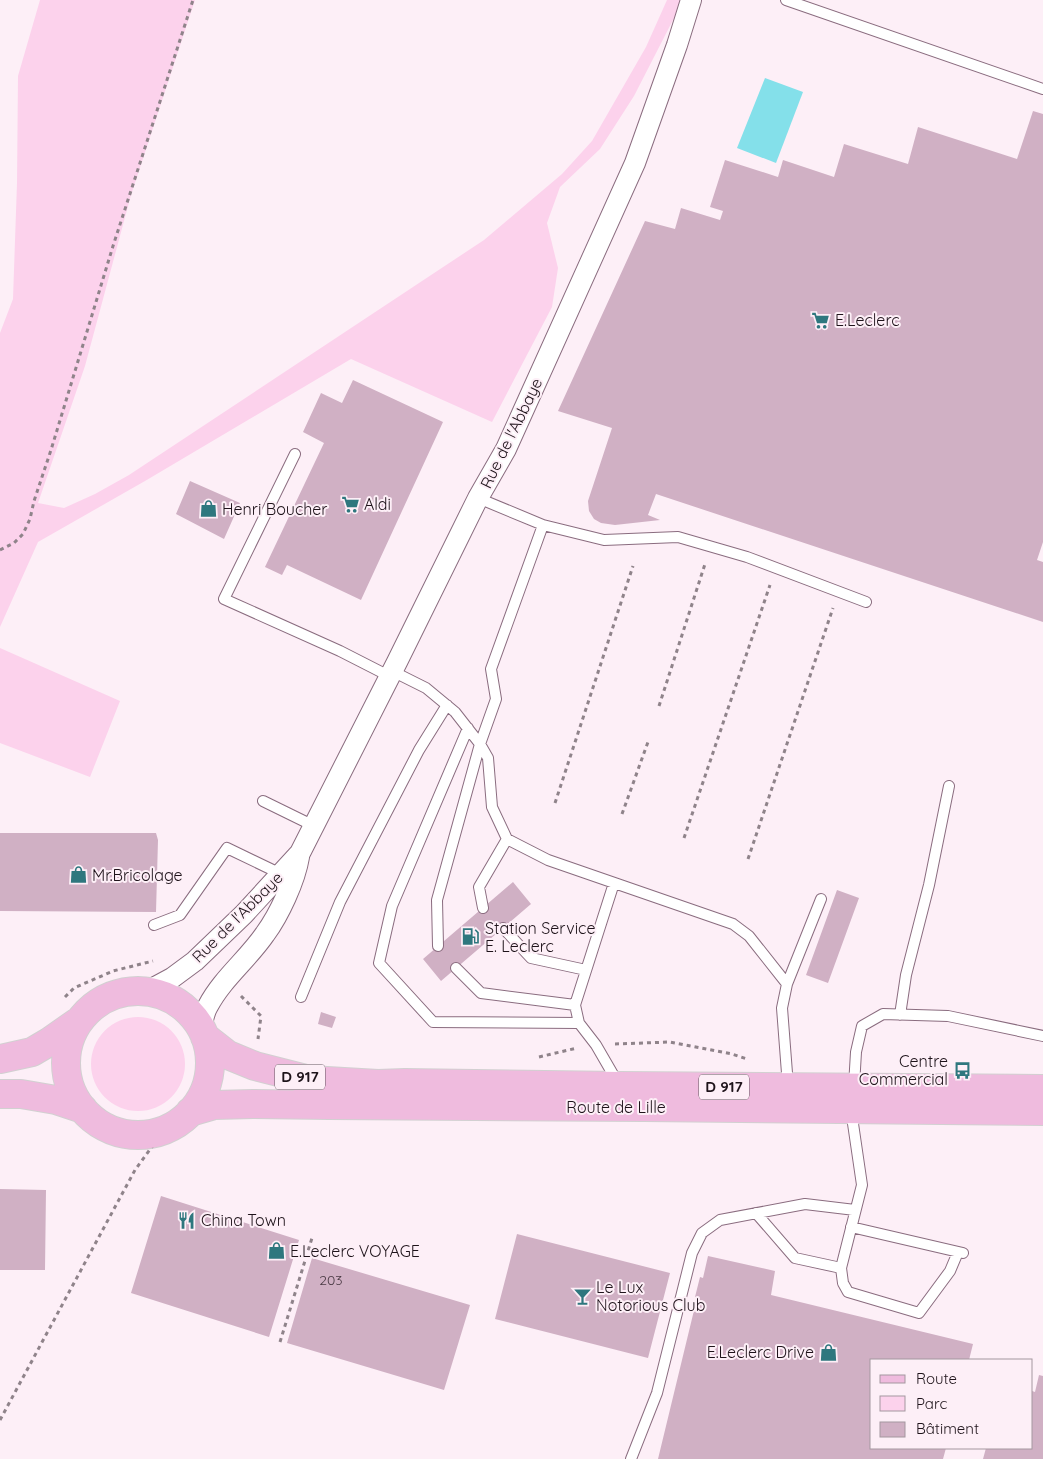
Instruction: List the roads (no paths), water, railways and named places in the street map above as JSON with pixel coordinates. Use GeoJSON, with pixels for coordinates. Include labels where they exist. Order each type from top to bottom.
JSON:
{"type":"FeatureCollection","features":[{"type":"Feature","properties":{"kind":"main road"},"geometry":{"type":"LineString","coordinates":[[0,1059],[32,1052],[79,1021],[92,1007],[108,997],[127,992],[155,993],[173,1000],[189,1012],[203,1032],[210,1057],[208,1077],[202,1096],[183,1120],[165,1129],[146,1134],[116,1131],[98,1122],[83,1109],[76,1099],[71,1088],[66,1065],[69,1042],[79,1021]]}},
{"type":"Feature","properties":{"kind":"main road","name":"Route de Lille"},"geometry":{"type":"LineString","coordinates":[[203,1032],[228,1055],[255,1066],[310,1080],[378,1084],[788,1088],[853,1098],[1043,1111]]}},
{"type":"Feature","properties":{"kind":"main road","name":"Route de Lille"},"geometry":{"type":"LineString","coordinates":[[190,1112],[214,1105],[644,1106],[1043,1089]]}},
{"type":"Feature","properties":{"kind":"main road"},"geometry":{"type":"LineString","coordinates":[[0,1094],[21,1094],[56,1100],[83,1109]]}},
{"type":"Feature","properties":{"kind":"street","name":"Rue de l'Abbaye"},"geometry":{"type":"LineString","coordinates":[[146,992],[172,978],[195,961],[226,933],[300,853],[478,498],[506,449],[635,163],[691,0]]}},
{"type":"Feature","properties":{"kind":"street","name":"Rue de l'Abbaye"},"geometry":{"type":"LineString","coordinates":[[203,1032],[207,1006],[226,980],[266,934],[296,872],[300,853]]}},
{"type":"Feature","properties":{"kind":"lane"},"geometry":{"type":"LineString","coordinates":[[786,0],[1043,89]]}},
{"type":"Feature","properties":{"kind":"lane"},"geometry":{"type":"LineString","coordinates":[[295,454],[224,599],[426,688],[455,712],[480,744],[488,758],[492,808],[506,839],[548,860],[733,924],[749,936],[787,984]]}},
{"type":"Feature","properties":{"kind":"lane"},"geometry":{"type":"LineString","coordinates":[[478,498],[543,525],[604,540],[678,537],[747,557],[866,602]]}},
{"type":"Feature","properties":{"kind":"lane"},"geometry":{"type":"LineString","coordinates":[[438,946],[437,900],[480,744],[496,699],[491,669],[543,525]]}},
{"type":"Feature","properties":{"kind":"lane"},"geometry":{"type":"LineString","coordinates":[[301,996],[340,902],[419,750],[447,705]]}},
{"type":"Feature","properties":{"kind":"lane"},"geometry":{"type":"LineString","coordinates":[[468,728],[392,906],[379,963],[433,1022],[579,1023]]}},
{"type":"Feature","properties":{"kind":"lane"},"geometry":{"type":"LineString","coordinates":[[900,1014],[906,975],[929,885],[949,786]]}},
{"type":"Feature","properties":{"kind":"lane"},"geometry":{"type":"LineString","coordinates":[[263,801],[314,826]]}},
{"type":"Feature","properties":{"kind":"lane"},"geometry":{"type":"LineString","coordinates":[[483,908],[479,887],[506,839]]}},
{"type":"Feature","properties":{"kind":"lane"},"geometry":{"type":"LineString","coordinates":[[154,925],[180,914],[227,848],[281,874]]}},
{"type":"Feature","properties":{"kind":"lane"},"geometry":{"type":"LineString","coordinates":[[614,883],[575,1005],[579,1023],[596,1045],[620,1086]]}},
{"type":"Feature","properties":{"kind":"lane"},"geometry":{"type":"LineString","coordinates":[[788,1088],[782,1008],[787,984],[821,899]]}},
{"type":"Feature","properties":{"kind":"lane"},"geometry":{"type":"LineString","coordinates":[[503,928],[531,958],[586,970]]}},
{"type":"Feature","properties":{"kind":"lane"},"geometry":{"type":"LineString","coordinates":[[456,968],[482,993],[575,1005]]}},
{"type":"Feature","properties":{"kind":"lane"},"geometry":{"type":"LineString","coordinates":[[851,1227],[961,1253],[950,1272],[919,1313],[848,1292],[843,1283],[841,1268],[855,1210],[862,1185],[853,1098],[856,1052],[862,1026],[883,1014],[948,1016],[1043,1036]]}},
{"type":"Feature","properties":{"kind":"lane"},"geometry":{"type":"LineString","coordinates":[[631,1459],[658,1393],[692,1253],[702,1233],[720,1220],[805,1204],[855,1210]]}},
{"type":"Feature","properties":{"kind":"lane"},"geometry":{"type":"LineString","coordinates":[[756,1214],[795,1258],[841,1268]]}},
{"type":"Feature","properties":{"kind":"water"},"geometry":{"type":"Polygon","coordinates":[[[765,78],[803,92],[776,163],[737,148],[765,78]]]}},
{"type":"Feature","properties":{"kind":"place","name":"E.Leclerc"},"geometry":{"type":"Point","coordinates":[821,320]}},
{"type":"Feature","properties":{"kind":"place","name":"Aldi"},"geometry":{"type":"Point","coordinates":[350,504]}},
{"type":"Feature","properties":{"kind":"place","name":"Henri Boucher"},"geometry":{"type":"Point","coordinates":[208,509]}},
{"type":"Feature","properties":{"kind":"place","name":"Mr.Bricolage"},"geometry":{"type":"Point","coordinates":[78,875]}},
{"type":"Feature","properties":{"kind":"place","name":"Station Service E. Leclerc"},"geometry":{"type":"Point","coordinates":[471,937]}},
{"type":"Feature","properties":{"kind":"place","name":"Centre Commercial"},"geometry":{"type":"Point","coordinates":[962,1070]}},
{"type":"Feature","properties":{"kind":"place","name":"China Town"},"geometry":{"type":"Point","coordinates":[187,1220]}},
{"type":"Feature","properties":{"kind":"place","name":"E.Leclerc VOYAGE"},"geometry":{"type":"Point","coordinates":[276,1251]}},
{"type":"Feature","properties":{"kind":"place","name":"Le Lux Notorious Club"},"geometry":{"type":"Point","coordinates":[582,1296]}},
{"type":"Feature","properties":{"kind":"place","name":"E.Leclerc Drive"},"geometry":{"type":"Point","coordinates":[828,1352]}}]}
